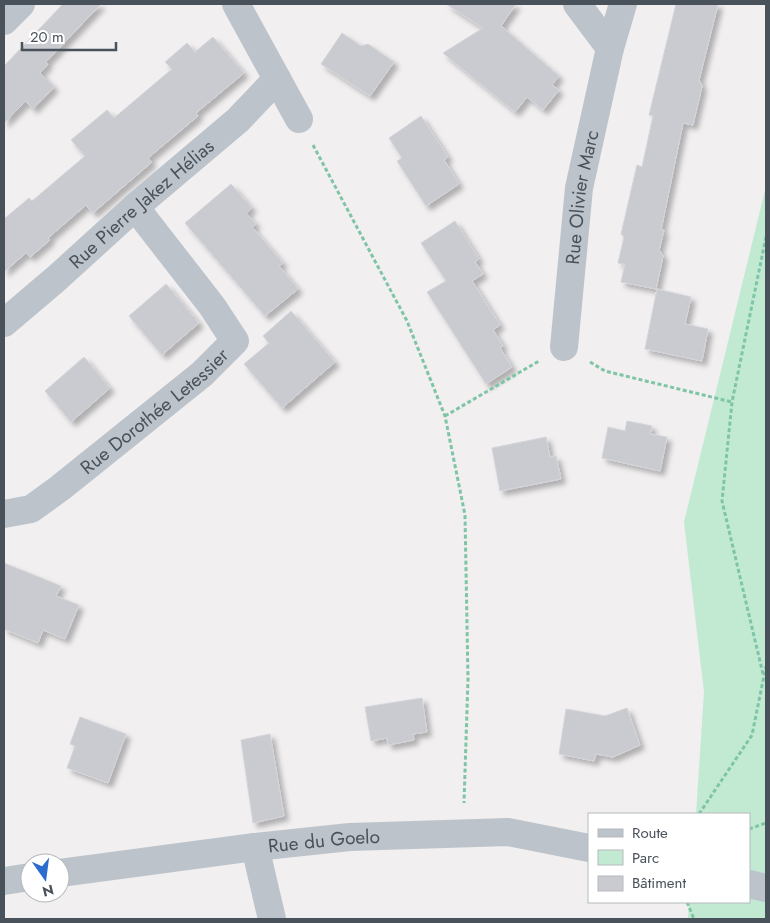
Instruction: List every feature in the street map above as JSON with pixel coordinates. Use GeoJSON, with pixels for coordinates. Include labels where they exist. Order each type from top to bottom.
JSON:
{"type":"FeatureCollection","features":[{"type":"Feature","properties":{"kind":"street"},"geometry":{"type":"LineString","coordinates":[[4,21],[21,4]]}},
{"type":"Feature","properties":{"kind":"street"},"geometry":{"type":"LineString","coordinates":[[236,4],[299,119]]}},
{"type":"Feature","properties":{"kind":"street"},"geometry":{"type":"LineString","coordinates":[[577,4],[610,48]]}},
{"type":"Feature","properties":{"kind":"street","name":"Rue Olivier Marc"},"geometry":{"type":"LineString","coordinates":[[564,346],[579,188],[610,48],[624,4]]}},
{"type":"Feature","properties":{"kind":"street","name":"Rue Pierre Jakez Hélias"},"geometry":{"type":"LineString","coordinates":[[4,323],[135,207],[238,120],[277,80]]}},
{"type":"Feature","properties":{"kind":"street","name":"Rue Dorothée Letessier"},"geometry":{"type":"LineString","coordinates":[[4,514],[30,509],[60,488],[202,374],[235,341],[212,306],[135,207]]}},
{"type":"Feature","properties":{"kind":"street","name":"Rue du Goelo"},"geometry":{"type":"LineString","coordinates":[[70,872],[255,847],[350,837],[508,832],[588,848]]}},
{"type":"Feature","properties":{"kind":"street"},"geometry":{"type":"LineString","coordinates":[[255,847],[272,919]]}},
{"type":"Feature","properties":{"kind":"street"},"geometry":{"type":"LineString","coordinates":[[4,881],[20,879]]}},
{"type":"Feature","properties":{"kind":"street"},"geometry":{"type":"LineString","coordinates":[[750,884],[766,888]]}},
{"type":"Feature","properties":{"kind":"path"},"geometry":{"type":"LineString","coordinates":[[299,119],[407,321],[445,416],[464,514],[468,679],[462,834]]}},
{"type":"Feature","properties":{"kind":"path"},"geometry":{"type":"LineString","coordinates":[[763,674],[722,501],[732,402],[766,237]]}},
{"type":"Feature","properties":{"kind":"path"},"geometry":{"type":"LineString","coordinates":[[445,416],[564,346],[605,371],[732,402]]}},
{"type":"Feature","properties":{"kind":"path"},"geometry":{"type":"LineString","coordinates":[[700,813],[752,735],[766,666]]}},
{"type":"Feature","properties":{"kind":"path"},"geometry":{"type":"LineString","coordinates":[[750,829],[766,823]]}},
{"type":"Feature","properties":{"kind":"path"},"geometry":{"type":"LineString","coordinates":[[687,903],[694,919]]}},
{"type":"Feature","properties":{"kind":"green space"},"geometry":{"type":"Polygon","coordinates":[[[766,186],[766,919],[688,919],[689,903],[750,903],[750,813],[696,813],[704,692],[684,522],[766,186]]]}},
{"type":"Feature","properties":{"kind":"building"},"geometry":{"type":"Polygon","coordinates":[[[63,4],[101,4],[46,62],[48,64],[40,73],[54,87],[33,109],[26,101],[4,123],[4,66],[63,4]]]}},
{"type":"Feature","properties":{"kind":"building"},"geometry":{"type":"Polygon","coordinates":[[[446,4],[516,4],[501,26],[559,76],[552,85],[559,90],[543,110],[527,97],[515,112],[443,53],[483,28],[446,4]]]}},
{"type":"Feature","properties":{"kind":"building"},"geometry":{"type":"Polygon","coordinates":[[[676,4],[718,4],[699,80],[702,86],[693,125],[683,123],[661,230],[664,230],[659,250],[663,256],[656,289],[621,282],[625,264],[618,263],[624,237],[621,234],[637,165],[642,167],[653,116],[649,115],[676,4]]]}},
{"type":"Feature","properties":{"kind":"building"},"geometry":{"type":"Polygon","coordinates":[[[342,33],[361,46],[368,44],[394,62],[370,96],[321,64],[342,33]]]}},
{"type":"Feature","properties":{"kind":"building"},"geometry":{"type":"Polygon","coordinates":[[[213,37],[244,73],[196,113],[198,116],[148,158],[152,162],[93,213],[86,205],[48,238],[50,240],[30,257],[26,253],[4,272],[4,219],[29,198],[32,201],[85,156],[71,140],[107,110],[114,118],[172,69],[165,62],[187,43],[195,52],[213,37]]]}},
{"type":"Feature","properties":{"kind":"building"},"geometry":{"type":"Polygon","coordinates":[[[421,116],[448,157],[444,160],[459,184],[426,206],[397,161],[402,158],[389,138],[421,116]]]}},
{"type":"Feature","properties":{"kind":"building"},"geometry":{"type":"Polygon","coordinates":[[[231,184],[252,208],[246,213],[256,224],[252,227],[283,263],[279,266],[298,289],[265,316],[185,223],[231,184]]]}},
{"type":"Feature","properties":{"kind":"building"},"geometry":{"type":"Polygon","coordinates":[[[455,221],[479,259],[475,262],[483,274],[472,281],[500,325],[493,330],[503,346],[500,348],[512,367],[486,384],[427,292],[446,281],[421,243],[455,221]]]}},
{"type":"Feature","properties":{"kind":"building"},"geometry":{"type":"Polygon","coordinates":[[[166,284],[199,323],[162,355],[129,316],[166,284]]]}},
{"type":"Feature","properties":{"kind":"building"},"geometry":{"type":"Polygon","coordinates":[[[657,289],[691,297],[685,324],[708,329],[702,361],[645,349],[657,289]]]}},
{"type":"Feature","properties":{"kind":"building"},"geometry":{"type":"Polygon","coordinates":[[[291,311],[335,362],[282,408],[244,364],[269,343],[263,336],[291,311]]]}},
{"type":"Feature","properties":{"kind":"building"},"geometry":{"type":"Polygon","coordinates":[[[84,357],[110,388],[71,422],[45,391],[84,357]]]}},
{"type":"Feature","properties":{"kind":"building"},"geometry":{"type":"Polygon","coordinates":[[[627,421],[652,426],[650,434],[667,437],[660,471],[602,458],[608,427],[625,431],[627,421]]]}},
{"type":"Feature","properties":{"kind":"building"},"geometry":{"type":"Polygon","coordinates":[[[546,437],[550,457],[556,456],[561,479],[500,491],[492,448],[546,437]]]}},
{"type":"Feature","properties":{"kind":"building"},"geometry":{"type":"Polygon","coordinates":[[[4,563],[61,586],[56,596],[79,605],[65,639],[43,630],[38,643],[4,629],[4,563]]]}},
{"type":"Feature","properties":{"kind":"building"},"geometry":{"type":"Polygon","coordinates":[[[422,698],[427,732],[413,734],[414,740],[388,745],[387,738],[371,741],[365,707],[422,698]]]}},
{"type":"Feature","properties":{"kind":"building"},"geometry":{"type":"Polygon","coordinates":[[[627,708],[640,745],[613,757],[596,754],[594,761],[559,754],[566,709],[605,716],[627,708]]]}},
{"type":"Feature","properties":{"kind":"building"},"geometry":{"type":"Polygon","coordinates":[[[80,717],[126,734],[108,783],[67,768],[75,746],[70,744],[80,717]]]}},
{"type":"Feature","properties":{"kind":"building"},"geometry":{"type":"Polygon","coordinates":[[[270,734],[284,816],[253,823],[241,740],[270,734]]]}}]}
